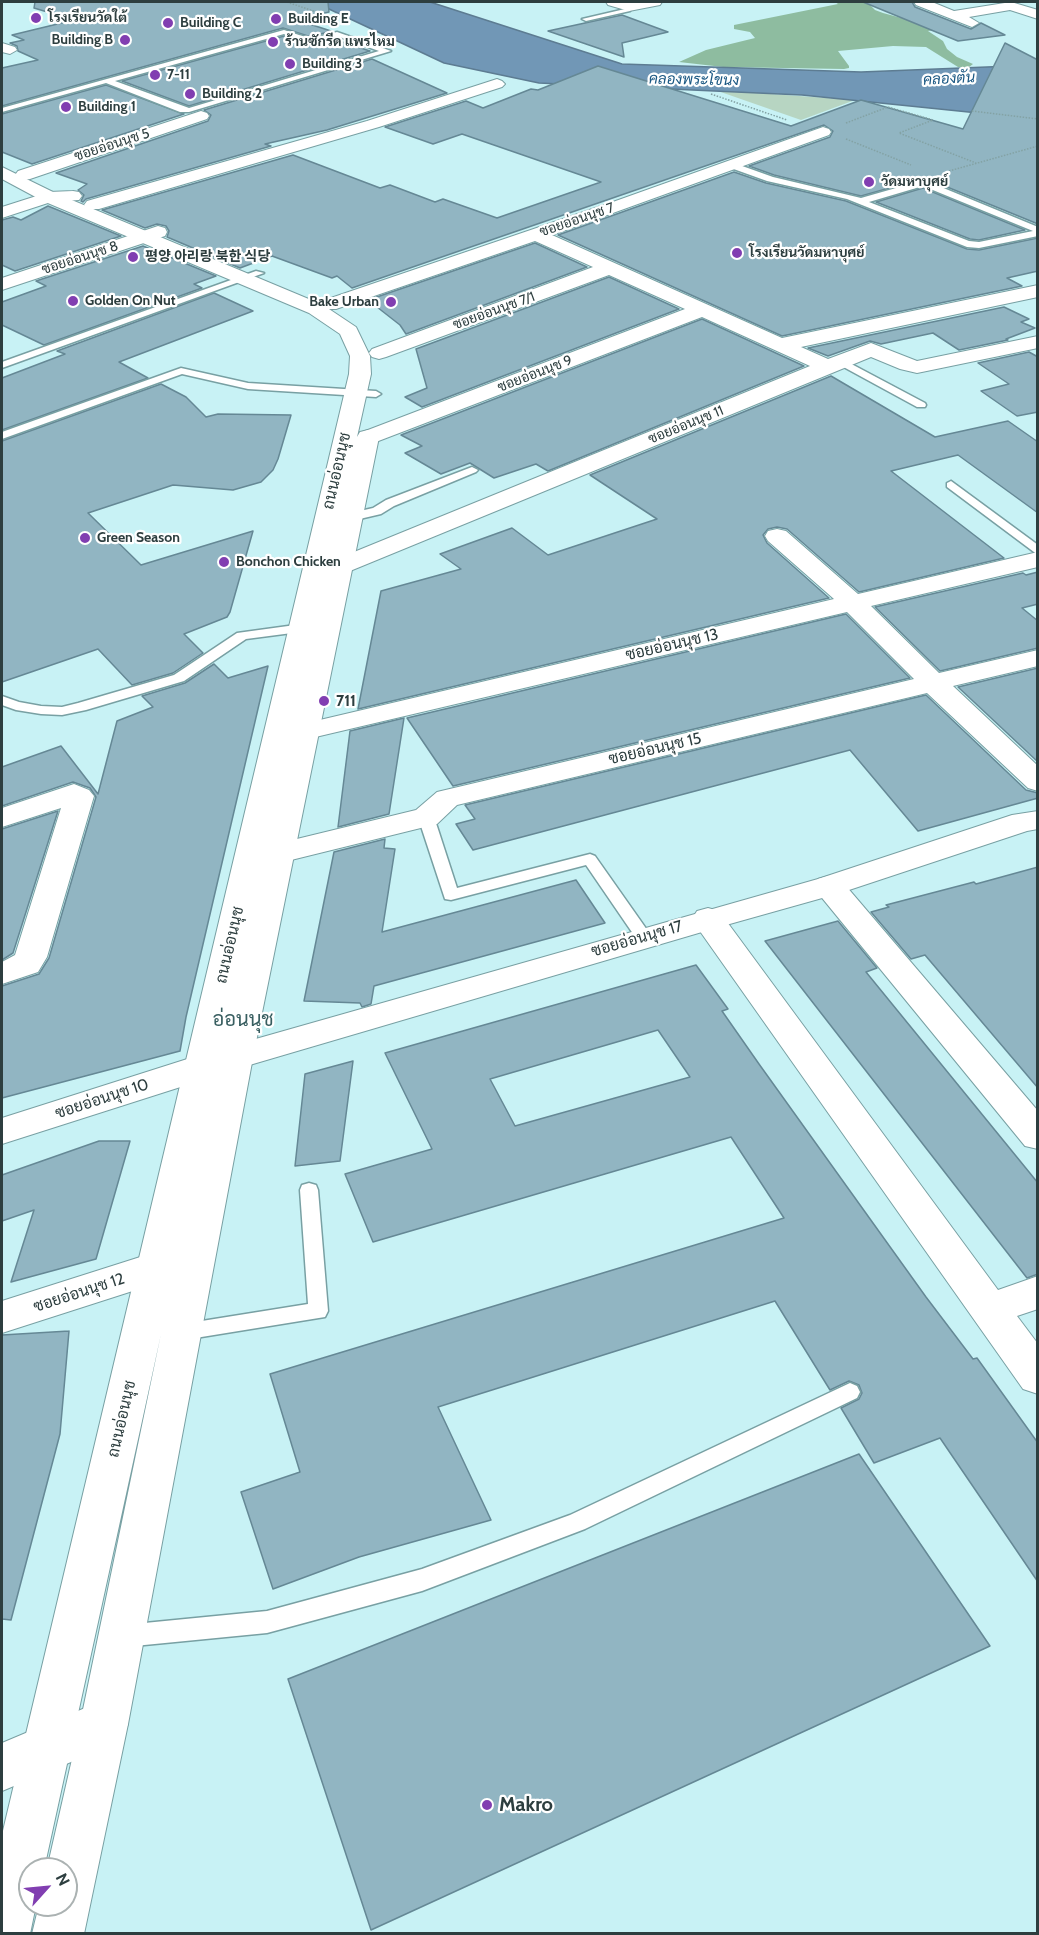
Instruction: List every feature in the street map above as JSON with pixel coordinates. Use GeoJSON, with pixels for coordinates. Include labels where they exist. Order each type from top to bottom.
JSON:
{"type":"FeatureCollection","features":[{"type":"Feature","properties":{"kind":"street"},"geometry":{"type":"LineString","coordinates":[[613,2],[629,7],[655,2]]}},
{"type":"Feature","properties":{"kind":"street"},"geometry":{"type":"LineString","coordinates":[[921,2],[976,24]]}},
{"type":"Feature","properties":{"kind":"street"},"geometry":{"type":"LineString","coordinates":[[953,15],[1011,6],[1038,15]]}},
{"type":"Feature","properties":{"kind":"street"},"geometry":{"type":"LineString","coordinates":[[2,213],[71,200],[374,124],[497,84]]}},
{"type":"Feature","properties":{"kind":"street","name":"ซอยอ่อนนุช 5"},"geometry":{"type":"LineString","coordinates":[[13,173],[201,116]]}},
{"type":"Feature","properties":{"kind":"street","name":"ซอยอ่อนนุช 7"},"geometry":{"type":"LineString","coordinates":[[329,304],[823,132]]}},
{"type":"Feature","properties":{"kind":"street","name":"ถนนอ่อนนุช"},"geometry":{"type":"LineString","coordinates":[[2,163],[13,173],[151,235],[251,276],[329,304],[366,327],[379,353],[380,373],[366,393],[220,1062],[198,1256],[75,1857]]}},
{"type":"Feature","properties":{"kind":"street","name":"ถนนอ่อนนุช"},"geometry":{"type":"LineString","coordinates":[[71,200],[151,235]]}},
{"type":"Feature","properties":{"kind":"street"},"geometry":{"type":"LineString","coordinates":[[535,234],[779,345],[835,364]]}},
{"type":"Feature","properties":{"kind":"street","name":"ซอยอ่อนนุช 8"},"geometry":{"type":"LineString","coordinates":[[2,284],[151,235]]}},
{"type":"Feature","properties":{"kind":"street","name":"ซอยอ่อนนุช 7/1"},"geometry":{"type":"LineString","coordinates":[[379,353],[609,268]]}},
{"type":"Feature","properties":{"kind":"street","name":"ถนนอ่อนนุช"},"geometry":{"type":"LineString","coordinates":[[4,1934],[156,1268],[220,1062],[279,854],[307,731],[315,627],[341,566],[368,438],[366,393],[360,374],[360,356],[349,331],[316,309],[251,276]]}},
{"type":"Feature","properties":{"kind":"street"},"geometry":{"type":"LineString","coordinates":[[779,345],[1038,291]]}},
{"type":"Feature","properties":{"kind":"street","name":"ซอยอ่อนนุช 9"},"geometry":{"type":"LineString","coordinates":[[368,438],[701,310]]}},
{"type":"Feature","properties":{"kind":"street","name":"ซอยอ่อนนุช 11"},"geometry":{"type":"LineString","coordinates":[[341,566],[873,349],[907,366],[916,367],[1038,342]]}},
{"type":"Feature","properties":{"kind":"street"},"geometry":{"type":"LineString","coordinates":[[777,536],[854,603],[934,684],[1038,782]]}},
{"type":"Feature","properties":{"kind":"street","name":"ซอยอ่อนนุช 13"},"geometry":{"type":"LineString","coordinates":[[307,731],[1038,559]]}},
{"type":"Feature","properties":{"kind":"street","name":"ซอยอ่อนนุช 15"},"geometry":{"type":"LineString","coordinates":[[279,854],[426,817],[447,798],[1038,658]]}},
{"type":"Feature","properties":{"kind":"street"},"geometry":{"type":"LineString","coordinates":[[2,818],[74,793],[78,796],[31,957],[19,968],[2,973]]}},
{"type":"Feature","properties":{"kind":"street","name":"ซอยอ่อนนุช 17"},"geometry":{"type":"LineString","coordinates":[[220,1062],[644,937],[828,886],[1023,822],[1038,820]]}},
{"type":"Feature","properties":{"kind":"street"},"geometry":{"type":"LineString","coordinates":[[828,886],[1038,1136]]}},
{"type":"Feature","properties":{"kind":"street"},"geometry":{"type":"LineString","coordinates":[[708,919],[1038,1377]]}},
{"type":"Feature","properties":{"kind":"street","name":"ซอยอ่อนนุช 10"},"geometry":{"type":"LineString","coordinates":[[2,1131],[220,1062]]}},
{"type":"Feature","properties":{"kind":"street","name":"ซอยอ่อนนุช 12"},"geometry":{"type":"LineString","coordinates":[[2,1317],[198,1256]]}},
{"type":"Feature","properties":{"kind":"street"},"geometry":{"type":"LineString","coordinates":[[989,1310],[1038,1292]]}},
{"type":"Feature","properties":{"kind":"street"},"geometry":{"type":"LineString","coordinates":[[2,1767],[104,1724]]}},
{"type":"Feature","properties":{"kind":"street"},"geometry":{"type":"LineString","coordinates":[[58,1934],[62,1917]]}},
{"type":"Feature","properties":{"kind":"lane"},"geometry":{"type":"LineString","coordinates":[[586,19],[627,10],[629,7]]}},
{"type":"Feature","properties":{"kind":"lane"},"geometry":{"type":"LineString","coordinates":[[2,110],[284,32],[311,41],[337,34],[387,51],[189,110],[183,110],[107,81]]}},
{"type":"Feature","properties":{"kind":"lane"},"geometry":{"type":"LineString","coordinates":[[736,164],[841,187],[875,198]]}},
{"type":"Feature","properties":{"kind":"lane"},"geometry":{"type":"LineString","coordinates":[[736,164],[770,179],[825,190],[862,201],[968,244],[980,245],[1038,231]]}},
{"type":"Feature","properties":{"kind":"lane"},"geometry":{"type":"LineString","coordinates":[[862,201],[924,183],[1038,231]]}},
{"type":"Feature","properties":{"kind":"lane"},"geometry":{"type":"LineString","coordinates":[[2,364],[251,276]]}},
{"type":"Feature","properties":{"kind":"lane"},"geometry":{"type":"LineString","coordinates":[[835,364],[921,405]]}},
{"type":"Feature","properties":{"kind":"lane"},"geometry":{"type":"LineString","coordinates":[[2,436],[182,371],[248,386],[366,393]]}},
{"type":"Feature","properties":{"kind":"lane"},"geometry":{"type":"LineString","coordinates":[[351,517],[377,511],[390,503],[472,470]]}},
{"type":"Feature","properties":{"kind":"lane"},"geometry":{"type":"LineString","coordinates":[[951,485],[1038,551]]}},
{"type":"Feature","properties":{"kind":"lane"},"geometry":{"type":"LineString","coordinates":[[2,700],[16,706],[41,710],[62,711],[81,707],[179,678],[242,636],[315,627]]}},
{"type":"Feature","properties":{"kind":"lane"},"geometry":{"type":"LineString","coordinates":[[426,817],[451,895],[590,859],[644,937]]}},
{"type":"Feature","properties":{"kind":"lane"},"geometry":{"type":"LineString","coordinates":[[183,1332],[318,1311],[309,1190]]}},
{"type":"Feature","properties":{"kind":"lane"},"geometry":{"type":"LineString","coordinates":[[120,1636],[267,1622],[422,1580],[577,1522],[850,1392]]}},
{"type":"Feature","properties":{"kind":"path"},"geometry":{"type":"LineString","coordinates":[[711,93],[864,145],[934,174]]}},
{"type":"Feature","properties":{"kind":"path"},"geometry":{"type":"LineString","coordinates":[[823,132],[888,107],[933,120],[899,133],[976,163]]}},
{"type":"Feature","properties":{"kind":"path"},"geometry":{"type":"LineString","coordinates":[[972,111],[1038,119]]}},
{"type":"Feature","properties":{"kind":"path"},"geometry":{"type":"LineString","coordinates":[[924,183],[934,174],[1038,146]]}},
{"type":"Feature","properties":{"kind":"green space"},"geometry":{"type":"Polygon","coordinates":[[[835,2],[867,2],[875,10],[883,13],[942,29],[928,31],[943,41],[947,49],[957,57],[973,64],[969,67],[958,67],[926,47],[893,46],[838,51],[849,66],[844,69],[723,67],[679,62],[706,50],[755,38],[750,32],[734,29],[734,25],[838,4],[835,2]]]}},
{"type":"Feature","properties":{"kind":"green space"},"geometry":{"type":"Polygon","coordinates":[[[715,90],[855,100],[801,120],[715,90]]]}},
{"type":"Feature","properties":{"kind":"water"},"geometry":{"type":"Polygon","coordinates":[[[314,2],[430,2],[622,64],[861,72],[1037,65],[1037,119],[802,95],[539,83],[444,63],[314,2]]]}},
{"type":"Feature","properties":{"kind":"building"},"geometry":{"type":"Polygon","coordinates":[[[35,2],[328,2],[329,12],[297,20],[331,31],[311,37],[283,28],[2,106],[2,68],[38,60],[18,51],[17,46],[10,43],[24,40],[12,35],[74,20],[34,8],[35,2]]]}},
{"type":"Feature","properties":{"kind":"building"},"geometry":{"type":"Polygon","coordinates":[[[863,2],[912,2],[915,7],[971,29],[981,23],[1005,35],[958,41],[863,2]]]}},
{"type":"Feature","properties":{"kind":"building"},"geometry":{"type":"Polygon","coordinates":[[[622,15],[668,32],[622,43],[624,57],[548,31],[622,15]]]}},
{"type":"Feature","properties":{"kind":"building"},"geometry":{"type":"Polygon","coordinates":[[[284,36],[310,45],[333,39],[370,51],[189,106],[122,81],[284,36]]]}},
{"type":"Feature","properties":{"kind":"building"},"geometry":{"type":"Polygon","coordinates":[[[1005,43],[1038,60],[1038,224],[925,178],[861,196],[774,175],[749,166],[830,137],[833,131],[824,125],[352,288],[337,276],[332,278],[272,256],[240,268],[167,237],[169,231],[166,226],[157,224],[145,228],[102,210],[293,155],[380,188],[390,185],[435,202],[443,199],[497,218],[601,182],[462,134],[433,144],[385,127],[466,101],[483,108],[531,89],[538,90],[598,66],[791,126],[861,100],[963,129],[1005,43]]]}},
{"type":"Feature","properties":{"kind":"building"},"geometry":{"type":"Polygon","coordinates":[[[372,59],[447,93],[327,130],[265,144],[271,146],[86,199],[83,202],[81,201],[84,195],[78,190],[87,184],[56,173],[208,121],[211,115],[204,110],[372,59]]]}},
{"type":"Feature","properties":{"kind":"building"},"geometry":{"type":"Polygon","coordinates":[[[106,85],[184,114],[32,164],[2,152],[2,114],[106,85]]]}},
{"type":"Feature","properties":{"kind":"building","name":"โรงเรียนวัดมหาบุศย์"},"geometry":{"type":"Polygon","coordinates":[[[734,172],[766,183],[846,201],[967,249],[979,250],[1038,238],[1038,271],[1007,278],[1022,286],[782,336],[558,235],[734,172]]]}},
{"type":"Feature","properties":{"kind":"building"},"geometry":{"type":"Polygon","coordinates":[[[923,188],[1025,230],[979,240],[970,239],[876,202],[923,188]]]}},
{"type":"Feature","properties":{"kind":"building"},"geometry":{"type":"Polygon","coordinates":[[[48,206],[121,236],[15,271],[2,265],[2,220],[13,217],[21,220],[48,206]]]}},
{"type":"Feature","properties":{"kind":"building"},"geometry":{"type":"Polygon","coordinates":[[[535,243],[587,267],[406,334],[400,325],[368,300],[535,243]]]}},
{"type":"Feature","properties":{"kind":"building"},"geometry":{"type":"Polygon","coordinates":[[[143,246],[216,276],[194,284],[202,288],[44,345],[2,325],[2,302],[46,286],[36,281],[143,246]]]}},
{"type":"Feature","properties":{"kind":"building"},"geometry":{"type":"Polygon","coordinates":[[[609,277],[679,309],[422,407],[405,397],[427,388],[416,349],[609,277]]]}},
{"type":"Feature","properties":{"kind":"building"},"geometry":{"type":"Polygon","coordinates":[[[214,293],[253,311],[119,362],[148,378],[2,430],[2,378],[65,354],[57,351],[214,293]]]}},
{"type":"Feature","properties":{"kind":"building"},"geometry":{"type":"Polygon","coordinates":[[[1004,307],[1029,319],[1021,322],[1035,328],[1006,339],[1008,340],[959,350],[933,333],[881,344],[870,341],[828,356],[808,348],[1004,307]]]}},
{"type":"Feature","properties":{"kind":"building"},"geometry":{"type":"Polygon","coordinates":[[[702,319],[804,366],[548,471],[536,464],[494,478],[470,463],[441,474],[405,453],[422,446],[401,435],[702,319]]]}},
{"type":"Feature","properties":{"kind":"building"},"geometry":{"type":"Polygon","coordinates":[[[1029,352],[1038,357],[1038,412],[1017,416],[981,391],[1009,384],[978,363],[1029,352]]]}},
{"type":"Feature","properties":{"kind":"building"},"geometry":{"type":"Polygon","coordinates":[[[831,376],[935,437],[1008,421],[1038,442],[1038,513],[958,455],[891,471],[1004,558],[859,592],[787,529],[777,527],[768,529],[763,535],[767,543],[829,598],[358,709],[381,591],[461,569],[440,554],[512,528],[548,555],[657,519],[590,475],[831,376]]]}},
{"type":"Feature","properties":{"kind":"building"},"geometry":{"type":"Polygon","coordinates":[[[161,384],[186,397],[206,417],[218,414],[291,415],[278,459],[273,470],[261,482],[233,490],[173,485],[88,513],[141,565],[253,531],[230,612],[227,617],[184,634],[203,653],[173,673],[132,685],[98,649],[2,682],[2,441],[161,384]]]}},
{"type":"Feature","properties":{"kind":"building"},"geometry":{"type":"Polygon","coordinates":[[[1038,572],[1038,604],[1022,608],[1038,621],[1038,648],[940,671],[875,607],[1023,573],[1026,575],[1038,572]]]}},
{"type":"Feature","properties":{"kind":"building"},"geometry":{"type":"Polygon","coordinates":[[[846,614],[910,678],[453,786],[407,718],[846,614]]]}},
{"type":"Feature","properties":{"kind":"building"},"geometry":{"type":"Polygon","coordinates":[[[214,664],[228,678],[268,666],[180,1051],[2,1098],[2,986],[39,974],[49,958],[96,797],[90,788],[73,782],[2,806],[2,767],[61,746],[98,794],[117,721],[153,707],[142,696],[185,683],[214,664]]]}},
{"type":"Feature","properties":{"kind":"building"},"geometry":{"type":"Polygon","coordinates":[[[1038,668],[1038,762],[958,687],[1038,668]]]}},
{"type":"Feature","properties":{"kind":"building"},"geometry":{"type":"Polygon","coordinates":[[[926,695],[1026,790],[1038,793],[1038,798],[918,831],[850,750],[473,850],[456,824],[475,819],[465,805],[926,695]]]}},
{"type":"Feature","properties":{"kind":"building"},"geometry":{"type":"Polygon","coordinates":[[[404,718],[389,814],[338,827],[350,731],[404,718]]]}},
{"type":"Feature","properties":{"kind":"building"},"geometry":{"type":"Polygon","coordinates":[[[58,811],[13,953],[2,960],[2,829],[58,811]]]}},
{"type":"Feature","properties":{"kind":"building"},"geometry":{"type":"Polygon","coordinates":[[[385,839],[384,848],[395,849],[382,932],[576,880],[605,923],[374,986],[371,1004],[362,1007],[360,1003],[304,1001],[334,852],[385,839]]]}},
{"type":"Feature","properties":{"kind":"building"},"geometry":{"type":"Polygon","coordinates":[[[1038,867],[1038,1088],[925,955],[911,959],[871,912],[889,907],[886,905],[1038,867]]]}},
{"type":"Feature","properties":{"kind":"building"},"geometry":{"type":"Polygon","coordinates":[[[838,921],[877,968],[866,972],[1038,1183],[1038,1274],[1027,1278],[765,941],[838,921]]]}},
{"type":"Feature","properties":{"kind":"building"},"geometry":{"type":"Polygon","coordinates":[[[696,965],[728,1009],[722,1011],[759,1064],[926,1297],[973,1359],[977,1358],[1038,1443],[1038,1582],[940,1438],[874,1463],[841,1408],[859,1399],[862,1393],[859,1385],[849,1381],[830,1390],[775,1301],[438,1407],[491,1520],[359,1557],[273,1589],[241,1492],[300,1472],[270,1374],[784,1218],[731,1137],[373,1242],[345,1174],[432,1149],[385,1053],[696,965]],[[658,1030],[490,1079],[515,1126],[690,1077],[658,1030]]]}},
{"type":"Feature","properties":{"kind":"building"},"geometry":{"type":"Polygon","coordinates":[[[353,1061],[340,1161],[295,1166],[305,1074],[353,1061]]]}},
{"type":"Feature","properties":{"kind":"building"},"geometry":{"type":"Polygon","coordinates":[[[99,1141],[130,1141],[96,1259],[11,1282],[34,1210],[2,1221],[2,1175],[99,1141]]]}},
{"type":"Feature","properties":{"kind":"building"},"geometry":{"type":"Polygon","coordinates":[[[69,1331],[60,1434],[11,1620],[2,1619],[2,1335],[69,1331]]]}},
{"type":"Feature","properties":{"kind":"building","name":"Makro"},"geometry":{"type":"Polygon","coordinates":[[[859,1454],[990,1646],[371,1930],[288,1679],[859,1454]]]}},
{"type":"Feature","properties":{"kind":"place","name":"โรงเรียนวัดใต้"},"geometry":{"type":"Point","coordinates":[36,18]}},
{"type":"Feature","properties":{"kind":"place","name":"Building E"},"geometry":{"type":"Point","coordinates":[276,19]}},
{"type":"Feature","properties":{"kind":"place","name":"Building C"},"geometry":{"type":"Point","coordinates":[168,23]}},
{"type":"Feature","properties":{"kind":"place","name":"Building B"},"geometry":{"type":"Point","coordinates":[125,40]}},
{"type":"Feature","properties":{"kind":"place","name":"ร้านซักรีด แพรไหม"},"geometry":{"type":"Point","coordinates":[273,42]}},
{"type":"Feature","properties":{"kind":"place","name":"Building 3"},"geometry":{"type":"Point","coordinates":[290,64]}},
{"type":"Feature","properties":{"kind":"place","name":"7-11"},"geometry":{"type":"Point","coordinates":[155,75]}},
{"type":"Feature","properties":{"kind":"place","name":"Building 2"},"geometry":{"type":"Point","coordinates":[190,94]}},
{"type":"Feature","properties":{"kind":"place","name":"Building 1"},"geometry":{"type":"Point","coordinates":[66,107]}},
{"type":"Feature","properties":{"kind":"place","name":"วัดมหาบุศย์"},"geometry":{"type":"Point","coordinates":[869,182]}},
{"type":"Feature","properties":{"kind":"place","name":"โรงเรียนวัดมหาบุศย์"},"geometry":{"type":"Point","coordinates":[737,253]}},
{"type":"Feature","properties":{"kind":"place","name":"평양 아리랑 북한 식당"},"geometry":{"type":"Point","coordinates":[133,257]}},
{"type":"Feature","properties":{"kind":"place","name":"Golden On Nut"},"geometry":{"type":"Point","coordinates":[73,301]}},
{"type":"Feature","properties":{"kind":"place","name":"Bake Urban"},"geometry":{"type":"Point","coordinates":[391,302]}},
{"type":"Feature","properties":{"kind":"place","name":"Green Season"},"geometry":{"type":"Point","coordinates":[85,538]}},
{"type":"Feature","properties":{"kind":"place","name":"Bonchon Chicken"},"geometry":{"type":"Point","coordinates":[224,562]}},
{"type":"Feature","properties":{"kind":"place","name":"711"},"geometry":{"type":"Point","coordinates":[324,701]}},
{"type":"Feature","properties":{"kind":"place","name":"Makro"},"geometry":{"type":"Point","coordinates":[487,1805]}},
{"type":"Feature","properties":{"kind":"district","name":"อ่อนนุช"},"geometry":{"type":"Point","coordinates":[243,1020]}},
{"type":"Feature","properties":{"kind":"water label","name":"คลองตัน"},"geometry":{"type":"Point","coordinates":[949,79]}},
{"type":"Feature","properties":{"kind":"water label","name":"คลองพระโขนง"},"geometry":{"type":"Point","coordinates":[694,80]}}]}
